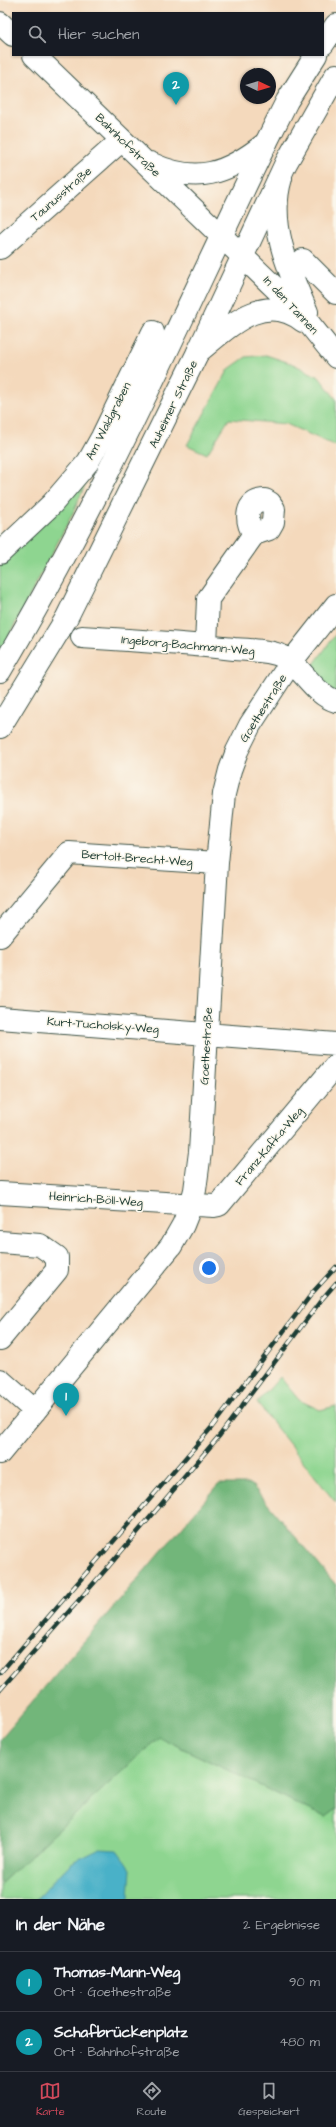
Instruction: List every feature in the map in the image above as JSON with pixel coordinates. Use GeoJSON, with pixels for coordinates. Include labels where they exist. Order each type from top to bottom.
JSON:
{"type":"FeatureCollection","features":[{"type":"Feature","properties":{"kind":"street"},"geometry":{"type":"LineString","coordinates":[[0,23],[12,34]]}},
{"type":"Feature","properties":{"kind":"street"},"geometry":{"type":"LineString","coordinates":[[324,43],[336,25]]}},
{"type":"Feature","properties":{"kind":"street","name":"Bahnhofstraße"},"geometry":{"type":"LineString","coordinates":[[35,56],[222,234],[242,256]]}},
{"type":"Feature","properties":{"kind":"street"},"geometry":{"type":"LineString","coordinates":[[0,671],[28,624],[118,451],[287,101],[315,56]]}},
{"type":"Feature","properties":{"kind":"street","name":"Auheimer Straße"},"geometry":{"type":"LineString","coordinates":[[0,727],[66,619],[198,352],[286,163],[336,75]]}},
{"type":"Feature","properties":{"kind":"street","name":"Taunusstraße"},"geometry":{"type":"LineString","coordinates":[[0,248],[122,140]]}},
{"type":"Feature","properties":{"kind":"street"},"geometry":{"type":"LineString","coordinates":[[143,160],[174,172],[195,176],[207,175],[236,164],[266,143]]}},
{"type":"Feature","properties":{"kind":"street"},"geometry":{"type":"LineString","coordinates":[[286,163],[279,185],[279,235],[284,255],[315,330]]}},
{"type":"Feature","properties":{"kind":"street","name":"In den Tannen"},"geometry":{"type":"LineString","coordinates":[[242,256],[299,311],[336,357]]}},
{"type":"Feature","properties":{"kind":"street"},"geometry":{"type":"LineString","coordinates":[[303,260],[336,293]]}},
{"type":"Feature","properties":{"kind":"street"},"geometry":{"type":"LineString","coordinates":[[198,352],[237,320],[262,310],[276,309],[290,313],[315,330]]}},
{"type":"Feature","properties":{"kind":"street","name":"Am Waldgraben"},"geometry":{"type":"LineString","coordinates":[[0,553],[52,504],[88,462],[102,437],[153,332]]}},
{"type":"Feature","properties":{"kind":"street"},"geometry":{"type":"LineString","coordinates":[[206,645],[208,599],[254,534]]}},
{"type":"Feature","properties":{"kind":"street","name":"Goethestraße"},"geometry":{"type":"LineString","coordinates":[[0,1454],[156,1267],[183,1225],[191,1205],[195,1190],[200,1152],[217,863],[224,794],[237,751],[250,725],[291,662],[336,605]]}},
{"type":"Feature","properties":{"kind":"street","name":"Ingeborg-Bachmann-Weg"},"geometry":{"type":"LineString","coordinates":[[82,637],[206,645],[270,652],[282,656],[291,662],[320,692],[336,701]]}},
{"type":"Feature","properties":{"kind":"street","name":"Bertolt-Brecht-Weg"},"geometry":{"type":"LineString","coordinates":[[0,936],[69,854],[217,863]]}},
{"type":"Feature","properties":{"kind":"street","name":"Kurt-Tucholsky-Weg"},"geometry":{"type":"LineString","coordinates":[[0,1018],[207,1033]]}},
{"type":"Feature","properties":{"kind":"street"},"geometry":{"type":"LineString","coordinates":[[207,1033],[336,1044]]}},
{"type":"Feature","properties":{"kind":"street","name":"Franz-Kafka-Weg"},"geometry":{"type":"LineString","coordinates":[[191,1205],[214,1206],[222,1202],[336,1065]]}},
{"type":"Feature","properties":{"kind":"street","name":"Heinrich-Böll-Weg"},"geometry":{"type":"LineString","coordinates":[[0,1193],[191,1205]]}},
{"type":"Feature","properties":{"kind":"street"},"geometry":{"type":"LineString","coordinates":[[0,1242],[40,1245],[57,1256],[57,1270],[0,1339]]}},
{"type":"Feature","properties":{"kind":"street"},"geometry":{"type":"LineString","coordinates":[[0,1380],[35,1412]]}},
{"type":"Feature","properties":{"kind":"green space"},"geometry":{"type":"Polygon","coordinates":[[[266,355],[293,364],[319,377],[336,399],[336,446],[286,424],[229,419],[207,454],[187,445],[229,369],[246,357],[266,355]]]}},
{"type":"Feature","properties":{"kind":"green space"},"geometry":{"type":"Polygon","coordinates":[[[87,481],[73,513],[0,653],[0,563],[87,481]]]}},
{"type":"Feature","properties":{"kind":"green space"},"geometry":{"type":"Polygon","coordinates":[[[336,634],[336,694],[309,671],[336,634]]]}},
{"type":"Feature","properties":{"kind":"green space"},"geometry":{"type":"Polygon","coordinates":[[[280,1377],[299,1400],[320,1410],[336,1406],[336,1503],[257,1403],[280,1377]]]}},
{"type":"Feature","properties":{"kind":"green space"},"geometry":{"type":"Polygon","coordinates":[[[219,1484],[251,1484],[336,1585],[336,1809],[325,1817],[159,1737],[0,1884],[0,1739],[219,1484]]]}},
{"type":"Feature","properties":{"kind":"green space"},"geometry":{"type":"Polygon","coordinates":[[[159,1737],[325,1817],[336,1809],[336,1899],[127,1899],[129,1897],[71,1863],[36,1899],[0,1899],[0,1884],[159,1737]]]}},
{"type":"Feature","properties":{"kind":"water"},"geometry":{"type":"Polygon","coordinates":[[[100,1849],[117,1850],[131,1869],[129,1897],[127,1899],[36,1899],[71,1863],[100,1849]]]}},
{"type":"Feature","properties":{"kind":"railway"},"geometry":{"type":"LineString","coordinates":[[0,1673],[212,1427],[313,1292],[336,1267]]}},
{"type":"Feature","properties":{"kind":"railway"},"geometry":{"type":"LineString","coordinates":[[0,1690],[108,1567],[220,1435],[322,1299],[336,1283]]}},
{"type":"Feature","properties":{"kind":"place","name":"Schafbrückenplatz"},"geometry":{"type":"Point","coordinates":[176,105]}},
{"type":"Feature","properties":{"kind":"place","name":"Thomas-Mann-Weg"},"geometry":{"type":"Point","coordinates":[66,1416]}}]}
